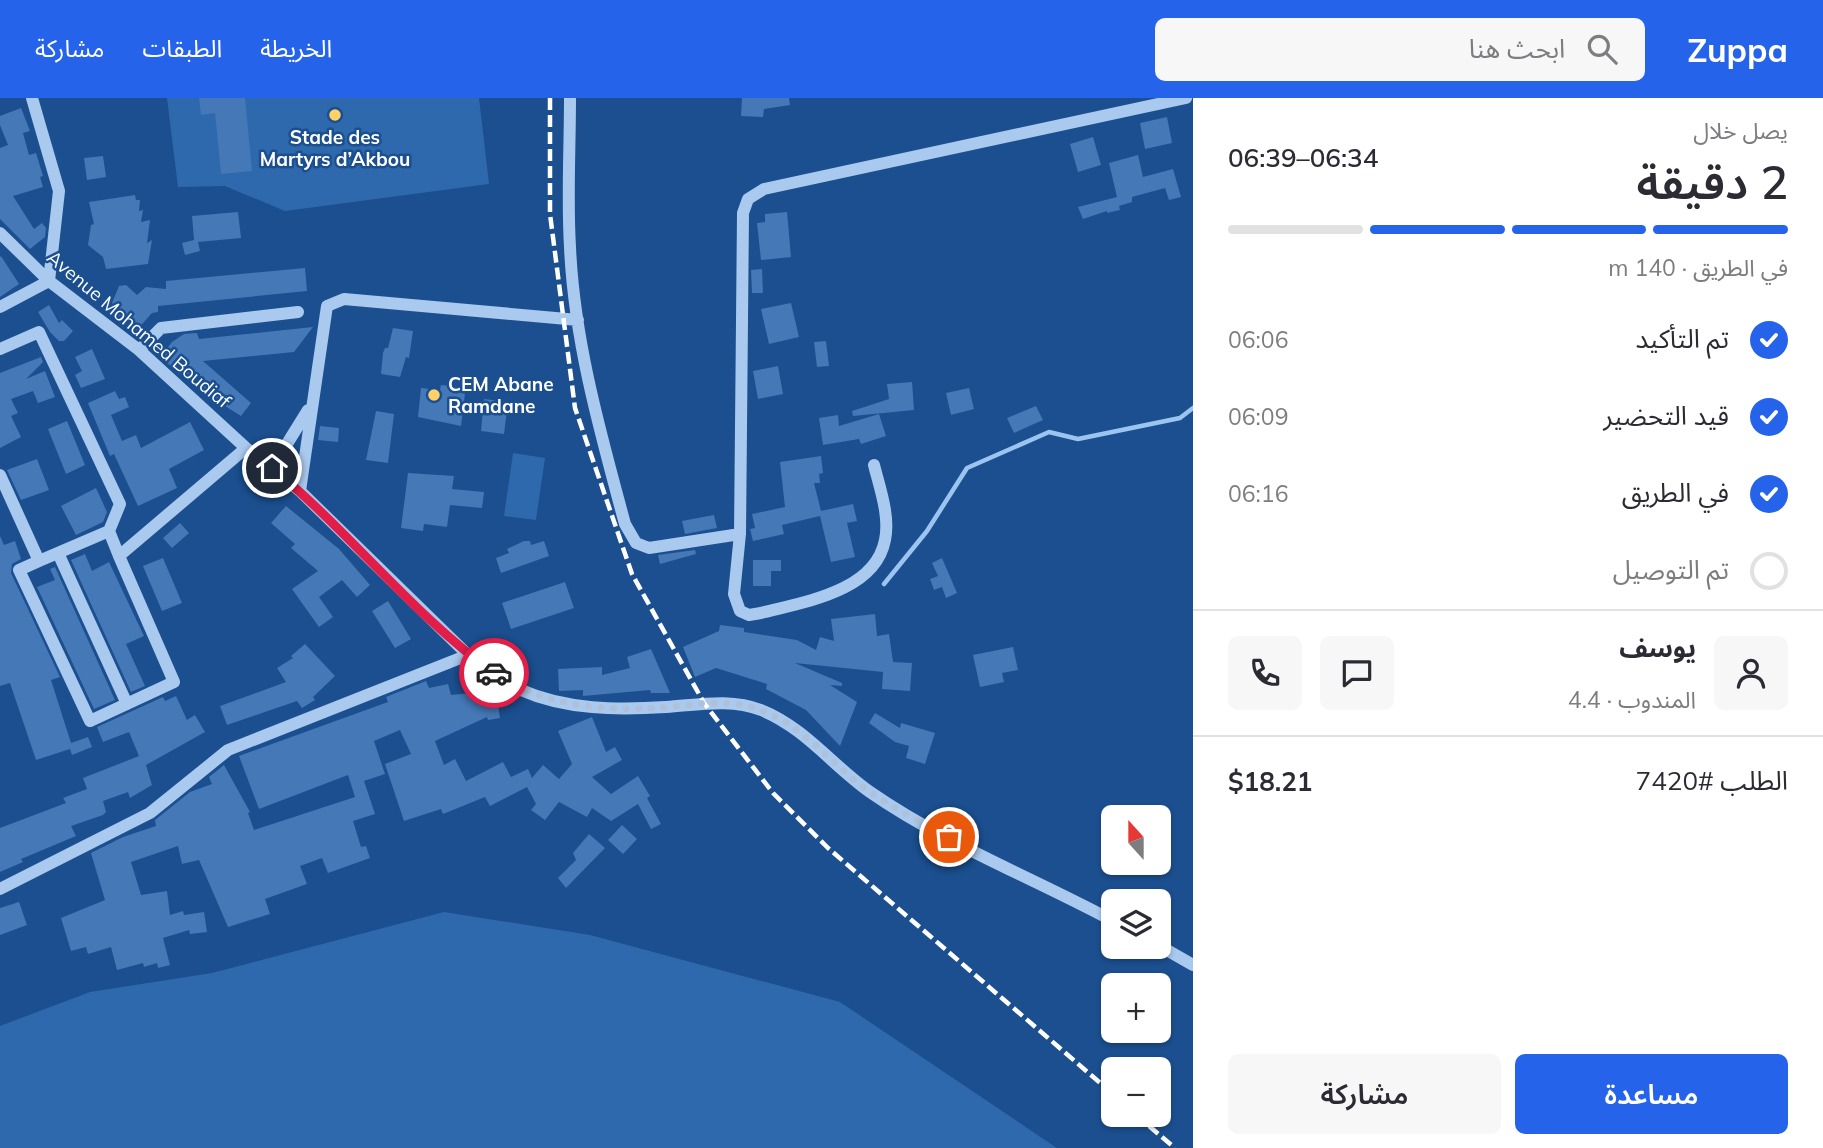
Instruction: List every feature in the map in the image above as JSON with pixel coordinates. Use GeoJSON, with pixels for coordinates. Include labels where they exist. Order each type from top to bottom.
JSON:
{"type":"FeatureCollection","features":[{"type":"Feature","properties":{"kind":"street"},"geometry":{"type":"LineString","coordinates":[[0,307],[49,281],[59,191],[32,98]]}},
{"type":"Feature","properties":{"kind":"street"},"geometry":{"type":"LineString","coordinates":[[570,98],[570,250],[582,351],[615,487],[632,538],[649,548],[740,534]]}},
{"type":"Feature","properties":{"kind":"street"},"geometry":{"type":"LineString","coordinates":[[874,466],[884,506],[886,538],[875,564],[848,585],[811,600],[749,615],[740,611],[734,594],[740,534],[743,213],[748,199],[764,189],[1186,98]]}},
{"type":"Feature","properties":{"kind":"street","name":"Avenue Mohamed Boudiaf"},"geometry":{"type":"LineString","coordinates":[[0,233],[49,281],[139,350],[246,447],[300,491],[468,655],[520,690],[588,707],[621,709],[723,702],[758,709],[795,728],[880,798],[970,848],[1101,915]]}},
{"type":"Feature","properties":{"kind":"street"},"geometry":{"type":"LineString","coordinates":[[300,491],[310,406],[327,306],[344,299],[578,320]]}},
{"type":"Feature","properties":{"kind":"street"},"geometry":{"type":"LineString","coordinates":[[139,350],[160,328],[298,312]]}},
{"type":"Feature","properties":{"kind":"street"},"geometry":{"type":"LineString","coordinates":[[0,349],[39,332],[120,504],[109,531],[174,682],[90,721],[19,570],[109,531]]}},
{"type":"Feature","properties":{"kind":"street"},"geometry":{"type":"LineString","coordinates":[[272,468],[310,406]]}},
{"type":"Feature","properties":{"kind":"street"},"geometry":{"type":"LineString","coordinates":[[119,556],[246,447]]}},
{"type":"Feature","properties":{"kind":"street"},"geometry":{"type":"LineString","coordinates":[[0,475],[39,561]]}},
{"type":"Feature","properties":{"kind":"street"},"geometry":{"type":"LineString","coordinates":[[58,553],[127,704]]}},
{"type":"Feature","properties":{"kind":"street"},"geometry":{"type":"LineString","coordinates":[[0,889],[150,813],[228,750],[468,655]]}},
{"type":"Feature","properties":{"kind":"street"},"geometry":{"type":"LineString","coordinates":[[1171,952],[1193,965]]}},
{"type":"Feature","properties":{"kind":"shaded area"},"geometry":{"type":"Polygon","coordinates":[[[167,98],[479,98],[489,184],[285,211],[225,186],[178,187],[167,98]]]}},
{"type":"Feature","properties":{"kind":"shaded area"},"geometry":{"type":"Polygon","coordinates":[[[513,453],[545,458],[536,520],[504,516],[513,453]]]}},
{"type":"Feature","properties":{"kind":"shaded area"},"geometry":{"type":"Polygon","coordinates":[[[444,912],[590,935],[840,1002],[1057,1148],[0,1148],[0,1026],[90,992],[212,973],[444,912]]]}},
{"type":"Feature","properties":{"kind":"building"},"geometry":{"type":"Polygon","coordinates":[[[199,98],[245,98],[252,171],[221,174],[215,113],[201,115],[199,98]]]}},
{"type":"Feature","properties":{"kind":"building"},"geometry":{"type":"Polygon","coordinates":[[[742,98],[789,98],[790,105],[764,109],[763,117],[741,116],[742,98]]]}},
{"type":"Feature","properties":{"kind":"building"},"geometry":{"type":"Polygon","coordinates":[[[21,108],[30,131],[23,133],[29,155],[36,153],[43,176],[40,177],[43,187],[13,196],[34,229],[42,223],[46,228],[45,237],[30,249],[0,219],[0,148],[8,145],[0,125],[0,116],[21,108]]]}},
{"type":"Feature","properties":{"kind":"building"},"geometry":{"type":"Polygon","coordinates":[[[1167,117],[1172,143],[1145,149],[1140,123],[1167,117]]]}},
{"type":"Feature","properties":{"kind":"building"},"geometry":{"type":"Polygon","coordinates":[[[1093,137],[1101,165],[1078,172],[1070,144],[1093,137]]]}},
{"type":"Feature","properties":{"kind":"building"},"geometry":{"type":"Polygon","coordinates":[[[1138,155],[1143,177],[1173,169],[1181,197],[1169,200],[1165,188],[1132,197],[1132,202],[1119,206],[1120,210],[1107,211],[1083,219],[1078,207],[1117,197],[1109,163],[1138,155]]]}},
{"type":"Feature","properties":{"kind":"building"},"geometry":{"type":"Polygon","coordinates":[[[103,156],[106,177],[87,180],[84,158],[103,156]]]}},
{"type":"Feature","properties":{"kind":"building"},"geometry":{"type":"Polygon","coordinates":[[[135,195],[136,200],[140,200],[139,211],[143,210],[141,222],[150,220],[147,243],[152,240],[148,264],[106,269],[103,257],[88,245],[91,225],[94,224],[89,202],[135,195]]]}},
{"type":"Feature","properties":{"kind":"building"},"geometry":{"type":"Polygon","coordinates":[[[238,212],[241,238],[198,242],[200,251],[185,255],[182,243],[194,240],[192,216],[238,212]]]}},
{"type":"Feature","properties":{"kind":"building"},"geometry":{"type":"Polygon","coordinates":[[[787,212],[791,257],[761,260],[757,223],[765,222],[765,214],[787,212]]]}},
{"type":"Feature","properties":{"kind":"building"},"geometry":{"type":"Polygon","coordinates":[[[0,257],[19,284],[0,297],[0,257]]]}},
{"type":"Feature","properties":{"kind":"building"},"geometry":{"type":"Polygon","coordinates":[[[305,268],[307,291],[158,306],[158,312],[152,313],[136,331],[110,308],[119,286],[126,285],[137,295],[146,287],[166,289],[166,281],[305,268]]]}},
{"type":"Feature","properties":{"kind":"building"},"geometry":{"type":"Polygon","coordinates":[[[762,269],[763,293],[752,293],[751,270],[762,269]]]}},
{"type":"Feature","properties":{"kind":"building"},"geometry":{"type":"Polygon","coordinates":[[[791,303],[799,337],[769,344],[761,309],[791,303]]]}},
{"type":"Feature","properties":{"kind":"building"},"geometry":{"type":"Polygon","coordinates":[[[49,305],[59,323],[62,320],[73,331],[64,341],[59,341],[50,332],[38,312],[49,305]]]}},
{"type":"Feature","properties":{"kind":"building"},"geometry":{"type":"Polygon","coordinates":[[[313,327],[294,352],[203,361],[251,403],[241,416],[201,391],[160,357],[172,342],[184,334],[197,333],[199,339],[313,327]]]}},
{"type":"Feature","properties":{"kind":"building"},"geometry":{"type":"Polygon","coordinates":[[[393,328],[413,331],[409,358],[406,357],[400,377],[381,374],[383,353],[385,348],[388,348],[393,328]]]}},
{"type":"Feature","properties":{"kind":"building"},"geometry":{"type":"Polygon","coordinates":[[[826,341],[829,366],[817,367],[814,342],[826,341]]]}},
{"type":"Feature","properties":{"kind":"building"},"geometry":{"type":"Polygon","coordinates":[[[92,349],[105,379],[81,388],[75,375],[82,371],[75,357],[92,349]]]}},
{"type":"Feature","properties":{"kind":"building"},"geometry":{"type":"Polygon","coordinates":[[[41,357],[43,362],[26,379],[45,371],[55,397],[38,403],[33,391],[11,399],[18,413],[11,416],[21,437],[0,448],[0,373],[41,357]]]}},
{"type":"Feature","properties":{"kind":"building"},"geometry":{"type":"Polygon","coordinates":[[[778,366],[783,394],[758,399],[753,371],[778,366]]]}},
{"type":"Feature","properties":{"kind":"building"},"geometry":{"type":"Polygon","coordinates":[[[912,382],[914,410],[853,416],[852,411],[889,399],[887,384],[912,382]]]}},
{"type":"Feature","properties":{"kind":"building"},"geometry":{"type":"Polygon","coordinates":[[[441,385],[460,387],[459,392],[465,393],[461,426],[418,417],[421,388],[440,390],[441,385]]]}},
{"type":"Feature","properties":{"kind":"building"},"geometry":{"type":"Polygon","coordinates":[[[969,388],[974,409],[951,415],[946,393],[969,388]]]}},
{"type":"Feature","properties":{"kind":"building"},"geometry":{"type":"Polygon","coordinates":[[[115,391],[119,399],[125,397],[129,407],[111,415],[122,441],[136,435],[141,448],[190,422],[204,450],[169,469],[177,488],[138,506],[114,454],[110,456],[88,403],[115,391]]]}},
{"type":"Feature","properties":{"kind":"building"},"geometry":{"type":"Polygon","coordinates":[[[484,399],[508,402],[504,434],[481,431],[484,399]]]}},
{"type":"Feature","properties":{"kind":"building"},"geometry":{"type":"Polygon","coordinates":[[[1036,406],[1043,420],[1014,433],[1007,418],[1036,406]]]}},
{"type":"Feature","properties":{"kind":"building"},"geometry":{"type":"Polygon","coordinates":[[[376,411],[394,414],[388,463],[366,460],[376,411]]]}},
{"type":"Feature","properties":{"kind":"building"},"geometry":{"type":"Polygon","coordinates":[[[879,414],[886,436],[861,444],[859,439],[823,445],[819,418],[838,415],[839,426],[879,414]]]}},
{"type":"Feature","properties":{"kind":"building"},"geometry":{"type":"Polygon","coordinates":[[[67,421],[85,465],[66,474],[48,429],[67,421]]]}},
{"type":"Feature","properties":{"kind":"building"},"geometry":{"type":"Polygon","coordinates":[[[320,426],[339,428],[338,442],[318,440],[320,426]]]}},
{"type":"Feature","properties":{"kind":"building"},"geometry":{"type":"Polygon","coordinates":[[[821,456],[823,473],[819,474],[820,483],[814,483],[821,511],[853,504],[857,521],[847,523],[855,557],[831,562],[820,516],[782,525],[784,534],[753,541],[750,529],[755,528],[752,514],[785,507],[780,462],[821,456]]]}},
{"type":"Feature","properties":{"kind":"building"},"geometry":{"type":"Polygon","coordinates":[[[37,459],[49,490],[21,500],[7,470],[37,459]]]}},
{"type":"Feature","properties":{"kind":"building"},"geometry":{"type":"Polygon","coordinates":[[[408,473],[454,476],[452,489],[484,492],[482,508],[450,505],[447,527],[424,524],[423,531],[401,528],[408,473]]]}},
{"type":"Feature","properties":{"kind":"building"},"geometry":{"type":"Polygon","coordinates":[[[96,488],[107,512],[103,522],[76,535],[61,506],[96,488]]]}},
{"type":"Feature","properties":{"kind":"building"},"geometry":{"type":"Polygon","coordinates":[[[286,506],[339,549],[370,585],[357,597],[342,580],[319,597],[333,617],[319,627],[292,589],[318,571],[291,548],[295,544],[271,523],[286,506]]]}},
{"type":"Feature","properties":{"kind":"building"},"geometry":{"type":"Polygon","coordinates":[[[714,515],[717,528],[685,534],[682,521],[714,515]]]}},
{"type":"Feature","properties":{"kind":"building"},"geometry":{"type":"Polygon","coordinates":[[[180,523],[189,533],[172,548],[163,538],[180,523]]]}},
{"type":"Feature","properties":{"kind":"building"},"geometry":{"type":"Polygon","coordinates":[[[0,536],[4,545],[15,541],[21,559],[12,564],[11,573],[60,677],[51,680],[71,743],[88,737],[92,747],[72,755],[70,749],[36,760],[10,683],[0,686],[0,536]]]}},
{"type":"Feature","properties":{"kind":"building"},"geometry":{"type":"Polygon","coordinates":[[[530,541],[531,545],[544,541],[549,556],[501,573],[496,558],[509,553],[507,549],[530,541]]]}},
{"type":"Feature","properties":{"kind":"building"},"geometry":{"type":"Polygon","coordinates":[[[695,550],[696,554],[660,564],[658,555],[695,550]]]}},
{"type":"Feature","properties":{"kind":"building"},"geometry":{"type":"Polygon","coordinates":[[[85,554],[92,571],[109,562],[144,636],[126,644],[145,686],[131,692],[71,560],[85,554]]]}},
{"type":"Feature","properties":{"kind":"building"},"geometry":{"type":"Polygon","coordinates":[[[163,558],[182,603],[162,611],[143,566],[163,558]]]}},
{"type":"Feature","properties":{"kind":"building"},"geometry":{"type":"Polygon","coordinates":[[[942,558],[957,593],[946,598],[942,587],[934,590],[930,579],[938,576],[932,563],[942,558]]]}},
{"type":"Feature","properties":{"kind":"building"},"geometry":{"type":"Polygon","coordinates":[[[753,560],[781,560],[781,571],[771,571],[771,586],[753,586],[753,560]]]}},
{"type":"Feature","properties":{"kind":"building"},"geometry":{"type":"Polygon","coordinates":[[[55,567],[115,700],[94,709],[37,587],[55,580],[50,569],[55,567]]]}},
{"type":"Feature","properties":{"kind":"building"},"geometry":{"type":"Polygon","coordinates":[[[565,582],[574,608],[511,629],[502,603],[565,582]]]}},
{"type":"Feature","properties":{"kind":"building"},"geometry":{"type":"Polygon","coordinates":[[[388,601],[411,639],[395,648],[372,611],[388,601]]]}},
{"type":"Feature","properties":{"kind":"building"},"geometry":{"type":"Polygon","coordinates":[[[875,614],[877,636],[889,634],[893,662],[912,663],[910,691],[882,689],[883,672],[795,663],[842,683],[842,686],[830,685],[857,702],[840,746],[806,710],[766,689],[767,684],[716,668],[695,677],[683,647],[719,631],[720,625],[744,628],[744,632],[797,640],[816,650],[820,637],[834,641],[831,619],[875,614]]]}},
{"type":"Feature","properties":{"kind":"building"},"geometry":{"type":"Polygon","coordinates":[[[305,644],[335,676],[313,697],[315,700],[302,708],[297,701],[227,725],[220,706],[286,682],[277,668],[293,658],[291,656],[305,644]]]}},
{"type":"Feature","properties":{"kind":"building"},"geometry":{"type":"Polygon","coordinates":[[[1013,647],[1018,670],[1002,673],[1004,682],[980,687],[973,655],[1013,647]]]}},
{"type":"Feature","properties":{"kind":"building"},"geometry":{"type":"Polygon","coordinates":[[[651,649],[670,693],[651,693],[650,690],[583,696],[583,690],[559,691],[558,669],[602,667],[602,675],[630,668],[627,657],[651,649]]]}},
{"type":"Feature","properties":{"kind":"building"},"geometry":{"type":"Polygon","coordinates":[[[426,681],[429,688],[448,684],[451,695],[481,692],[481,699],[497,697],[500,718],[488,720],[487,717],[435,741],[444,765],[455,759],[466,781],[503,762],[511,777],[528,769],[532,778],[543,765],[559,779],[572,764],[558,731],[592,717],[606,752],[615,747],[622,760],[592,777],[611,794],[638,776],[650,796],[647,798],[661,824],[651,829],[638,804],[611,821],[592,808],[587,817],[559,802],[545,820],[531,810],[536,804],[527,787],[490,806],[485,797],[443,814],[441,809],[404,821],[385,764],[411,754],[400,730],[374,741],[385,774],[364,781],[375,814],[353,821],[361,847],[366,846],[370,858],[328,873],[322,858],[300,866],[307,884],[265,899],[270,914],[228,927],[199,860],[182,864],[178,846],[131,862],[141,895],[167,891],[170,915],[183,911],[184,915],[204,912],[207,932],[190,934],[189,930],[163,938],[170,965],[158,968],[157,963],[144,967],[143,963],[117,970],[111,947],[88,954],[86,947],[71,951],[61,918],[105,900],[91,853],[123,837],[156,826],[155,820],[190,792],[212,784],[209,777],[224,765],[250,812],[248,813],[254,830],[355,797],[348,775],[259,809],[239,756],[388,702],[386,697],[426,681]]]}},
{"type":"Feature","properties":{"kind":"building"},"geometry":{"type":"Polygon","coordinates":[[[176,696],[187,720],[195,715],[205,732],[146,765],[152,785],[130,798],[128,792],[103,801],[106,812],[103,815],[71,826],[76,836],[21,859],[23,862],[0,872],[0,828],[66,803],[63,798],[87,789],[83,778],[139,756],[129,732],[103,742],[97,727],[163,697],[165,701],[176,696]]]}},
{"type":"Feature","properties":{"kind":"building"},"geometry":{"type":"Polygon","coordinates":[[[875,713],[900,728],[901,723],[935,733],[925,764],[906,758],[909,746],[895,742],[869,723],[875,713]]]}},
{"type":"Feature","properties":{"kind":"building"},"geometry":{"type":"Polygon","coordinates":[[[622,825],[637,839],[623,854],[608,840],[622,825]]]}},
{"type":"Feature","properties":{"kind":"building"},"geometry":{"type":"Polygon","coordinates":[[[589,834],[605,848],[566,888],[558,878],[576,860],[573,853],[589,834]]]}},
{"type":"Feature","properties":{"kind":"building"},"geometry":{"type":"Polygon","coordinates":[[[19,902],[27,925],[0,935],[0,908],[19,902]]]}},
{"type":"Feature","properties":{"kind":"waterway"},"geometry":{"type":"LineString","coordinates":[[884,584],[927,531],[967,468],[1049,432],[1078,439],[1180,418],[1193,408]]}},
{"type":"Feature","properties":{"kind":"railway"},"geometry":{"type":"LineString","coordinates":[[550,98],[550,214],[575,408],[632,574],[704,703],[773,793],[828,848],[1101,1084]]}},
{"type":"Feature","properties":{"kind":"railway"},"geometry":{"type":"LineString","coordinates":[[1150,1127],[1175,1148]]}},
{"type":"Feature","properties":{"kind":"way so far"},"geometry":{"type":"LineString","coordinates":[[494,673],[520,690],[588,707],[621,709],[723,702],[758,709],[795,728],[870,792],[949,837]]}},
{"type":"Feature","properties":{"kind":"place","name":"Stade des Martyrs d’Akbou"},"geometry":{"type":"Point","coordinates":[335,115]}},
{"type":"Feature","properties":{"kind":"place","name":"CEM Abane Ramdane"},"geometry":{"type":"Point","coordinates":[434,395]}},
{"type":"Feature","properties":{"kind":"route"},"geometry":{"type":"LineString","coordinates":[[272,468],[339,528],[468,655],[494,673]]}}]}
